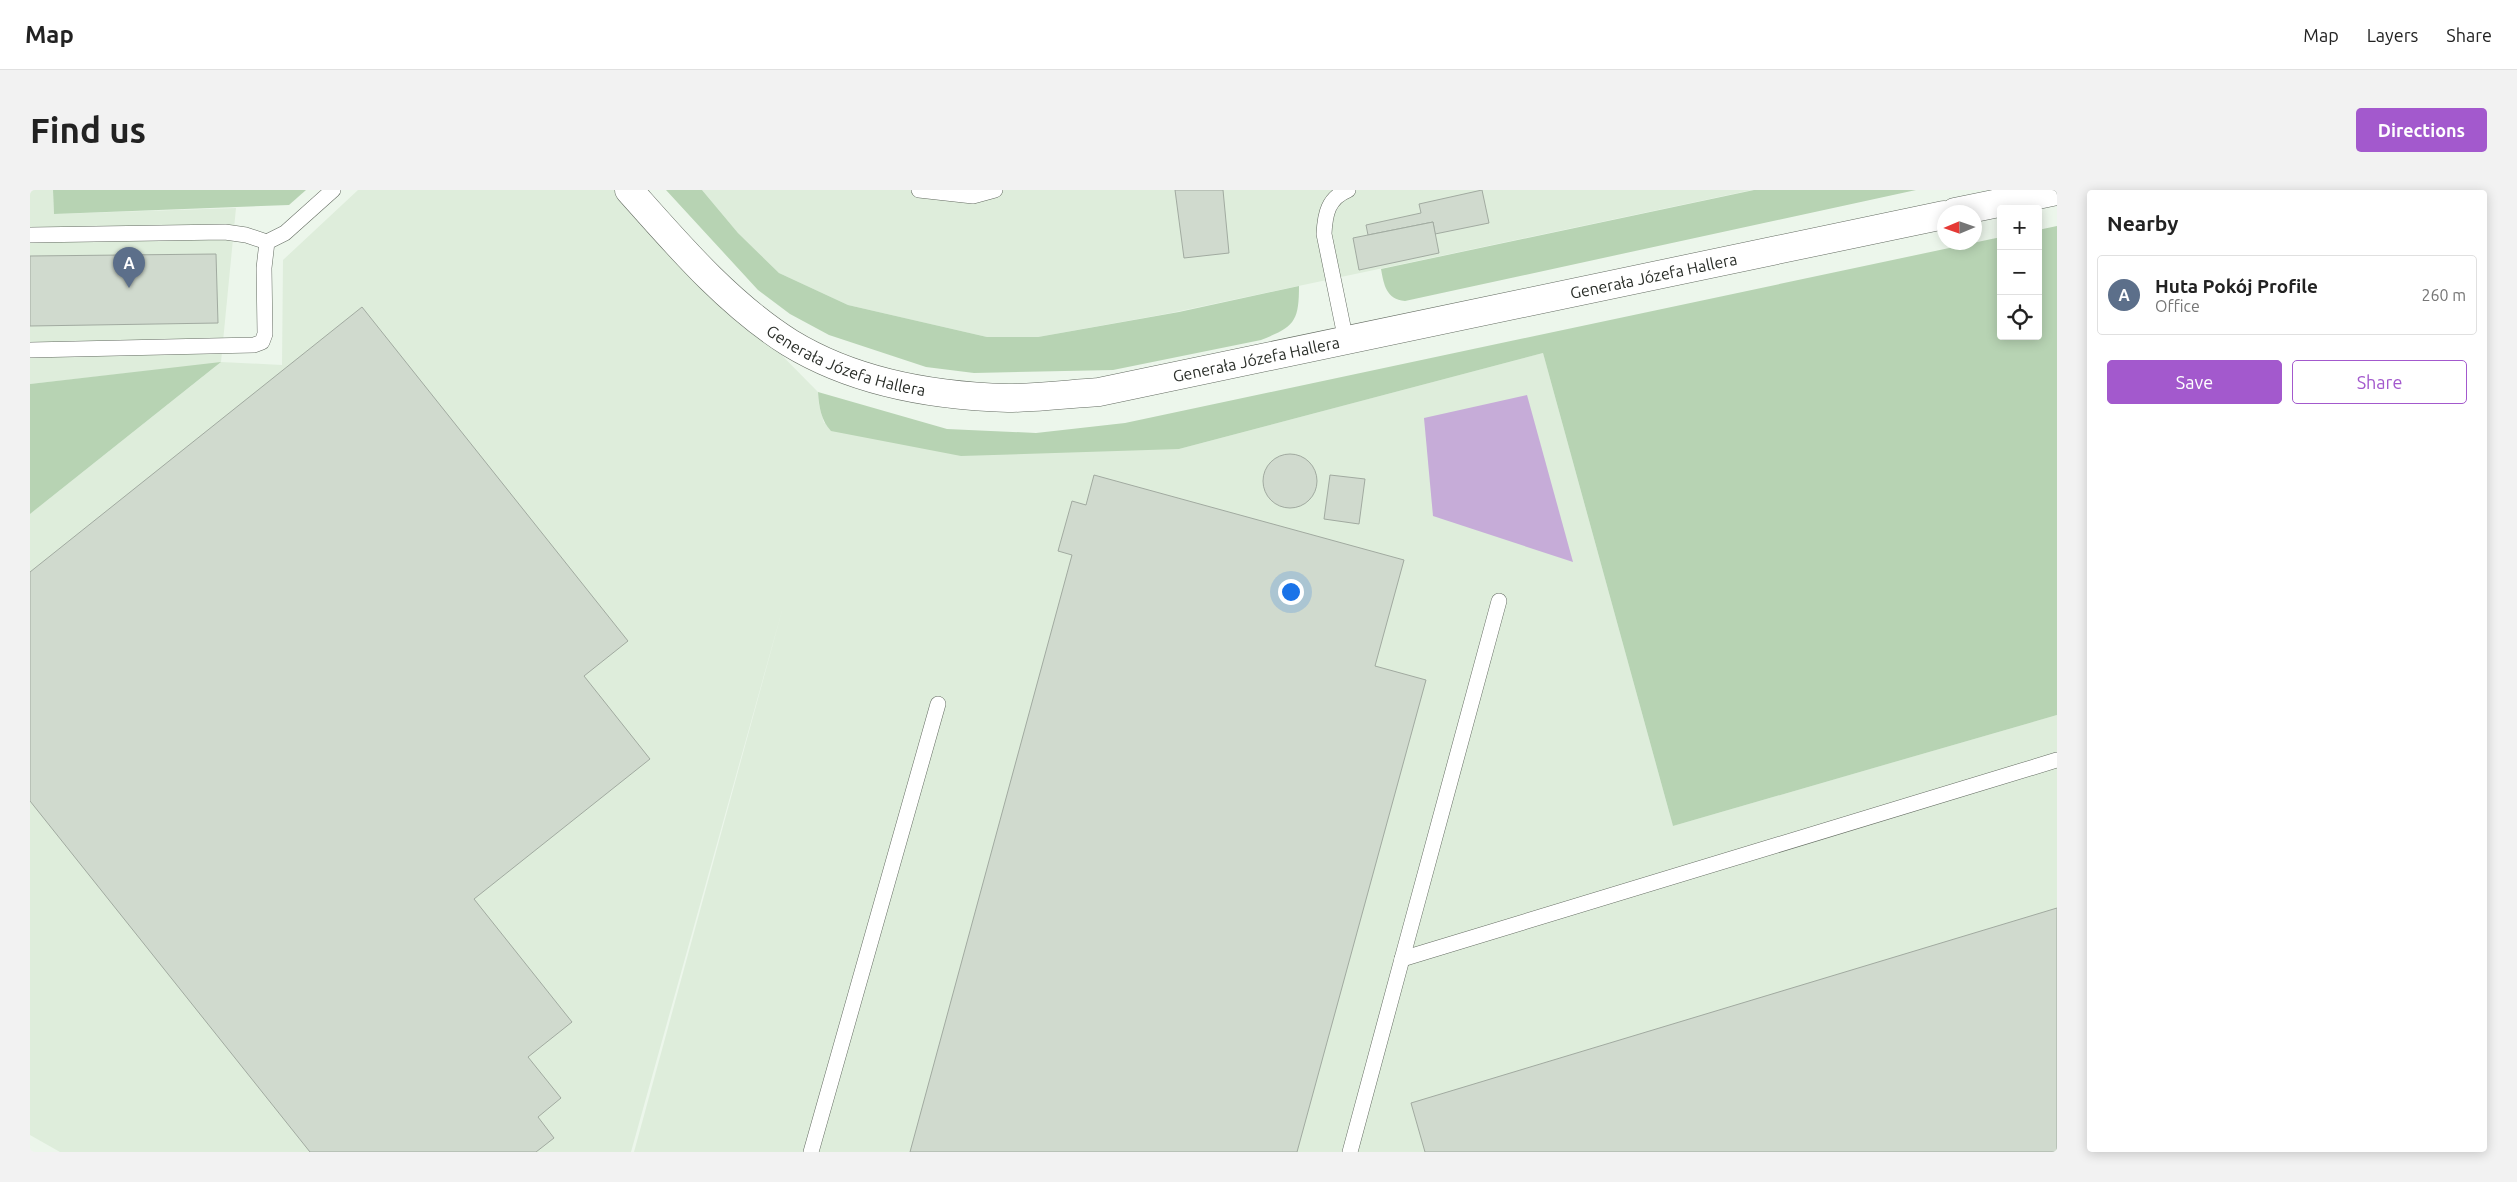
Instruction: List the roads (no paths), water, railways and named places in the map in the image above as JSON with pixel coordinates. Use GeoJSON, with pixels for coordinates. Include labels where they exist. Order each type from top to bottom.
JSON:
{"type":"FeatureCollection","features":[{"type":"Feature","properties":{"kind":"street","name":"Generała Józefa Hallera"},"geometry":{"type":"LineString","coordinates":[[629,190],[679,247],[746,310],[791,343],[840,367],[894,384],[942,393],[1009,398],[1099,392],[1937,216]]}},
{"type":"Feature","properties":{"kind":"street"},"geometry":{"type":"LineString","coordinates":[[1981,205],[2017,195],[2057,191]]}},
{"type":"Feature","properties":{"kind":"lane"},"geometry":{"type":"LineString","coordinates":[[30,235],[225,232],[246,235],[268,242],[285,233],[333,190]]}},
{"type":"Feature","properties":{"kind":"lane"},"geometry":{"type":"LineString","coordinates":[[919,190],[972,196],[995,190]]}},
{"type":"Feature","properties":{"kind":"lane"},"geometry":{"type":"LineString","coordinates":[[1346,341],[1324,234],[1324,217],[1331,202],[1348,190]]}},
{"type":"Feature","properties":{"kind":"lane"},"geometry":{"type":"LineString","coordinates":[[30,350],[254,345],[262,342],[265,334],[264,268],[268,242]]}},
{"type":"Feature","properties":{"kind":"lane"},"geometry":{"type":"LineString","coordinates":[[1350,1152],[1500,601]]}},
{"type":"Feature","properties":{"kind":"lane"},"geometry":{"type":"LineString","coordinates":[[810,1152],[938,704]]}},
{"type":"Feature","properties":{"kind":"lane"},"geometry":{"type":"LineString","coordinates":[[1402,960],[2057,760]]}},
{"type":"Feature","properties":{"kind":"place","name":"Huta Pokój Profile"},"geometry":{"type":"Point","coordinates":[129,288]}}]}
